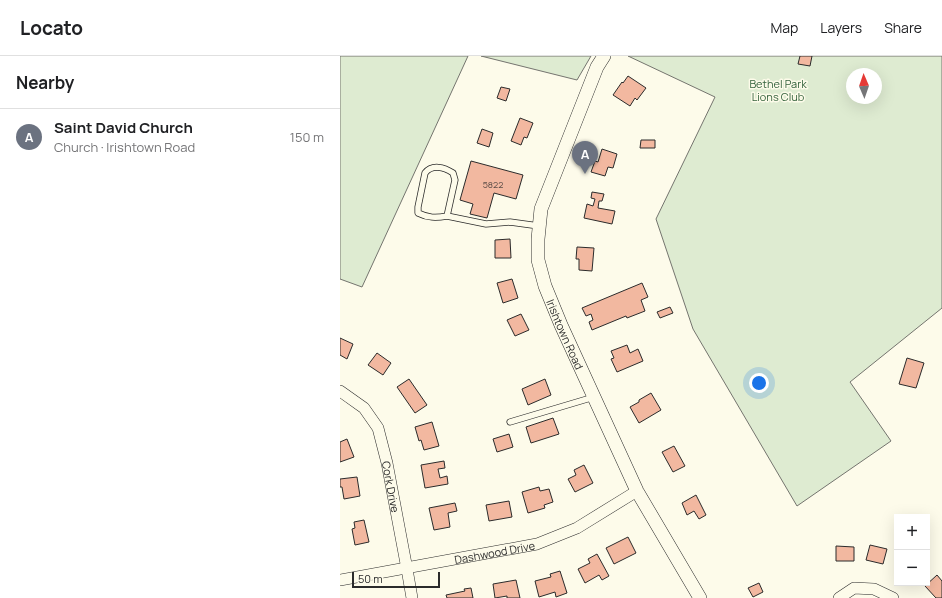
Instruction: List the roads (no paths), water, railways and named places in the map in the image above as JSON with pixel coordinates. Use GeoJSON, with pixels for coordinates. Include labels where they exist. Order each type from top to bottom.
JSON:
{"type":"FeatureCollection","features":[{"type":"Feature","properties":{"kind":"street","name":"Irishtown Road"},"geometry":{"type":"LineString","coordinates":[[604,56],[597,67],[541,209],[538,239],[538,260],[545,286],[561,325],[637,491],[700,598]]}},
{"type":"Feature","properties":{"kind":"street","name":"Cork Drive"},"geometry":{"type":"LineString","coordinates":[[340,391],[364,408],[378,428],[387,463],[412,598]]}},
{"type":"Feature","properties":{"kind":"street","name":"Dashwood Drive"},"geometry":{"type":"LineString","coordinates":[[340,580],[537,544],[576,528],[637,491]]}},
{"type":"Feature","properties":{"kind":"street"},"geometry":{"type":"LineString","coordinates":[[839,598],[854,588],[874,589],[893,598]]}},
{"type":"Feature","properties":{"kind":"lane"},"geometry":{"type":"LineString","coordinates":[[446,216],[455,180],[453,173],[448,170],[434,167],[428,169],[425,173],[418,213],[425,216],[438,218],[446,216],[486,224],[510,222],[539,226]]}},
{"type":"Feature","properties":{"kind":"lane"},"geometry":{"type":"LineString","coordinates":[[510,422],[594,397]]}},
{"type":"Feature","properties":{"kind":"place","name":"Saint David Church"},"geometry":{"type":"Point","coordinates":[585,174]}},
{"type":"Feature","properties":{"kind":"park label","name":"Bethel Park Lions Club"},"geometry":{"type":"Point","coordinates":[778,89]}}]}
